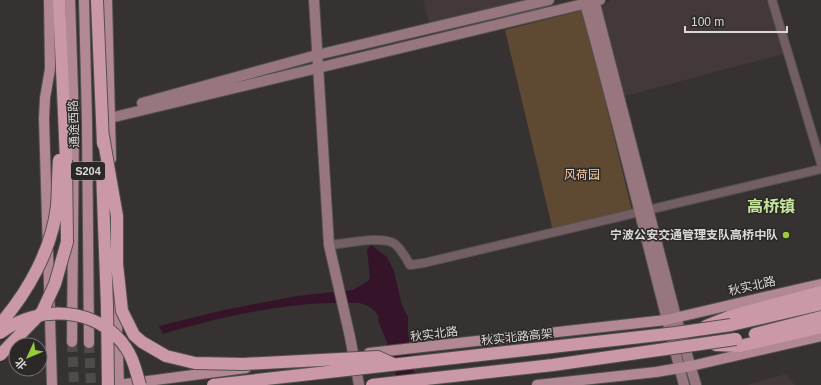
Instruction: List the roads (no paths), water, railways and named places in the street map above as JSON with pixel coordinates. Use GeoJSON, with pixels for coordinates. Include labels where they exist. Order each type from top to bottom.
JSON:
{"type":"FeatureCollection","features":[{"type":"Feature","properties":{"kind":"highway"},"geometry":{"type":"LineString","coordinates":[[0,355],[42,312],[55,284],[67,242],[64,80],[59,0]]}},
{"type":"Feature","properties":{"kind":"highway"},"geometry":{"type":"LineString","coordinates":[[97,0],[103,136],[102,166],[108,321],[108,385]]}},
{"type":"Feature","properties":{"kind":"highway"},"geometry":{"type":"LineString","coordinates":[[0,324],[22,295],[41,260],[51,232],[57,207],[60,120],[64,80]]}},
{"type":"Feature","properties":{"kind":"highway"},"geometry":{"type":"LineString","coordinates":[[103,136],[117,216],[117,264],[122,311],[134,335],[142,342],[166,356],[190,363],[243,364],[378,358],[392,364]]}},
{"type":"Feature","properties":{"kind":"highway"},"geometry":{"type":"LineString","coordinates":[[694,330],[731,316],[821,292]]}},
{"type":"Feature","properties":{"kind":"highway","name":"秋实北路高架"},"geometry":{"type":"LineString","coordinates":[[213,385],[694,330],[731,325],[821,304]]}},
{"type":"Feature","properties":{"kind":"highway"},"geometry":{"type":"LineString","coordinates":[[0,333],[34,316],[51,313],[75,316],[90,320],[105,327],[126,347],[132,357],[140,385]]}},
{"type":"Feature","properties":{"kind":"highway"},"geometry":{"type":"LineString","coordinates":[[372,385],[553,365],[736,339],[821,317]]}},
{"type":"Feature","properties":{"kind":"highway"},"geometry":{"type":"LineString","coordinates":[[699,344],[740,346],[821,327]]}},
{"type":"Feature","properties":{"kind":"main road"},"geometry":{"type":"LineString","coordinates":[[49,0],[50,69],[45,98],[44,119],[52,385]]}},
{"type":"Feature","properties":{"kind":"main road","name":"通途西路"},"geometry":{"type":"LineString","coordinates":[[70,0],[74,121],[72,342]]}},
{"type":"Feature","properties":{"kind":"main road","name":"通途西路"},"geometry":{"type":"LineString","coordinates":[[84,0],[88,120],[89,343]]}},
{"type":"Feature","properties":{"kind":"main road"},"geometry":{"type":"LineString","coordinates":[[107,0],[119,385]]}},
{"type":"Feature","properties":{"kind":"main road","name":"秋实北路"},"geometry":{"type":"LineString","coordinates":[[119,385],[354,354],[396,351],[671,318],[821,284]]}},
{"type":"Feature","properties":{"kind":"main road"},"geometry":{"type":"LineString","coordinates":[[537,385],[680,368],[821,336]]}},
{"type":"Feature","properties":{"kind":"street"},"geometry":{"type":"LineString","coordinates":[[314,0],[330,245],[354,354],[359,385]]}},
{"type":"Feature","properties":{"kind":"street"},"geometry":{"type":"LineString","coordinates":[[110,115],[317,55],[549,0]]}},
{"type":"Feature","properties":{"kind":"street"},"geometry":{"type":"LineString","coordinates":[[772,0],[821,163]]}},
{"type":"Feature","properties":{"kind":"street"},"geometry":{"type":"LineString","coordinates":[[110,115],[592,1],[671,318],[684,385]]}},
{"type":"Feature","properties":{"kind":"street"},"geometry":{"type":"LineString","coordinates":[[330,245],[385,240],[395,244],[402,250],[410,265],[645,212],[821,169]]}},
{"type":"Feature","properties":{"kind":"street"},"geometry":{"type":"LineString","coordinates":[[671,318],[691,366],[696,385]]}},
{"type":"Feature","properties":{"kind":"tunnel"},"geometry":{"type":"LineString","coordinates":[[72,342],[74,385]]}},
{"type":"Feature","properties":{"kind":"tunnel"},"geometry":{"type":"LineString","coordinates":[[89,343],[91,385]]}},
{"type":"Feature","properties":{"kind":"place","name":"宁波公安交通管理支队高桥中队"},"geometry":{"type":"Point","coordinates":[786,235]}},
{"type":"Feature","properties":{"kind":"district","name":"高桥镇"},"geometry":{"type":"Point","coordinates":[771,206]}},
{"type":"Feature","properties":{"kind":"park label","name":"风荷园"},"geometry":{"type":"Point","coordinates":[582,175]}}]}
